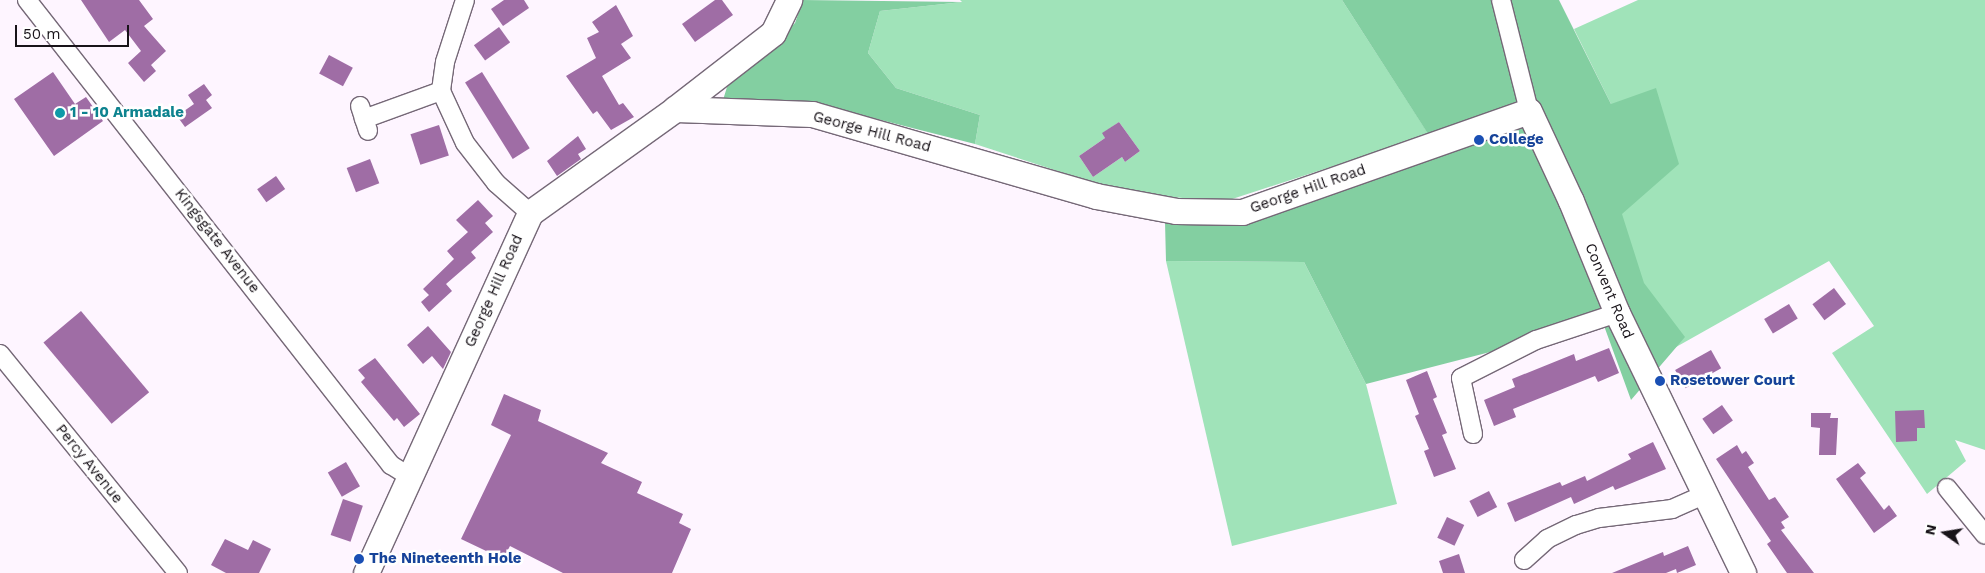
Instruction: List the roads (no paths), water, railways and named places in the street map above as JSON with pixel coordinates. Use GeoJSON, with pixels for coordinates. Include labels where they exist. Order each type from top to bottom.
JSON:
{"type":"FeatureCollection","features":[{"type":"Feature","properties":{"kind":"street","name":"Kingsgate Avenue"},"geometry":{"type":"LineString","coordinates":[[27,0],[391,465],[410,477]]}},
{"type":"Feature","properties":{"kind":"street"},"geometry":{"type":"LineString","coordinates":[[465,0],[445,62],[441,92],[465,143],[496,183],[530,212],[676,108],[773,33],[789,0]]}},
{"type":"Feature","properties":{"kind":"street","name":"Convent Road"},"geometry":{"type":"LineString","coordinates":[[1501,0],[1529,111],[1571,202],[1617,313],[1703,495],[1743,573]]}},
{"type":"Feature","properties":{"kind":"street"},"geometry":{"type":"LineString","coordinates":[[364,118],[441,92]]}},
{"type":"Feature","properties":{"kind":"street","name":"George Hill Road"},"geometry":{"type":"LineString","coordinates":[[676,108],[812,114],[1096,196],[1176,211],[1242,212],[1529,111]]}},
{"type":"Feature","properties":{"kind":"street","name":"George Hill Road"},"geometry":{"type":"LineString","coordinates":[[366,573],[530,212]]}},
{"type":"Feature","properties":{"kind":"street"},"geometry":{"type":"LineString","coordinates":[[1474,434],[1461,378],[1536,340],[1617,313]]}},
{"type":"Feature","properties":{"kind":"street","name":"Percy Avenue"},"geometry":{"type":"LineString","coordinates":[[0,354],[178,573]]}},
{"type":"Feature","properties":{"kind":"street"},"geometry":{"type":"LineString","coordinates":[[1947,488],[1985,535]]}},
{"type":"Feature","properties":{"kind":"street"},"geometry":{"type":"LineString","coordinates":[[1524,560],[1546,538],[1576,525],[1599,518],[1672,509],[1703,495]]}},
{"type":"Feature","properties":{"kind":"place","name":"1 - 10 Armadale"},"geometry":{"type":"Point","coordinates":[60,113]}},
{"type":"Feature","properties":{"kind":"place","name":"College"},"geometry":{"type":"Point","coordinates":[1479,140]}},
{"type":"Feature","properties":{"kind":"place","name":"Rosetower Court"},"geometry":{"type":"Point","coordinates":[1660,381]}},
{"type":"Feature","properties":{"kind":"place","name":"The Nineteenth Hole"},"geometry":{"type":"Point","coordinates":[359,559]}}]}
